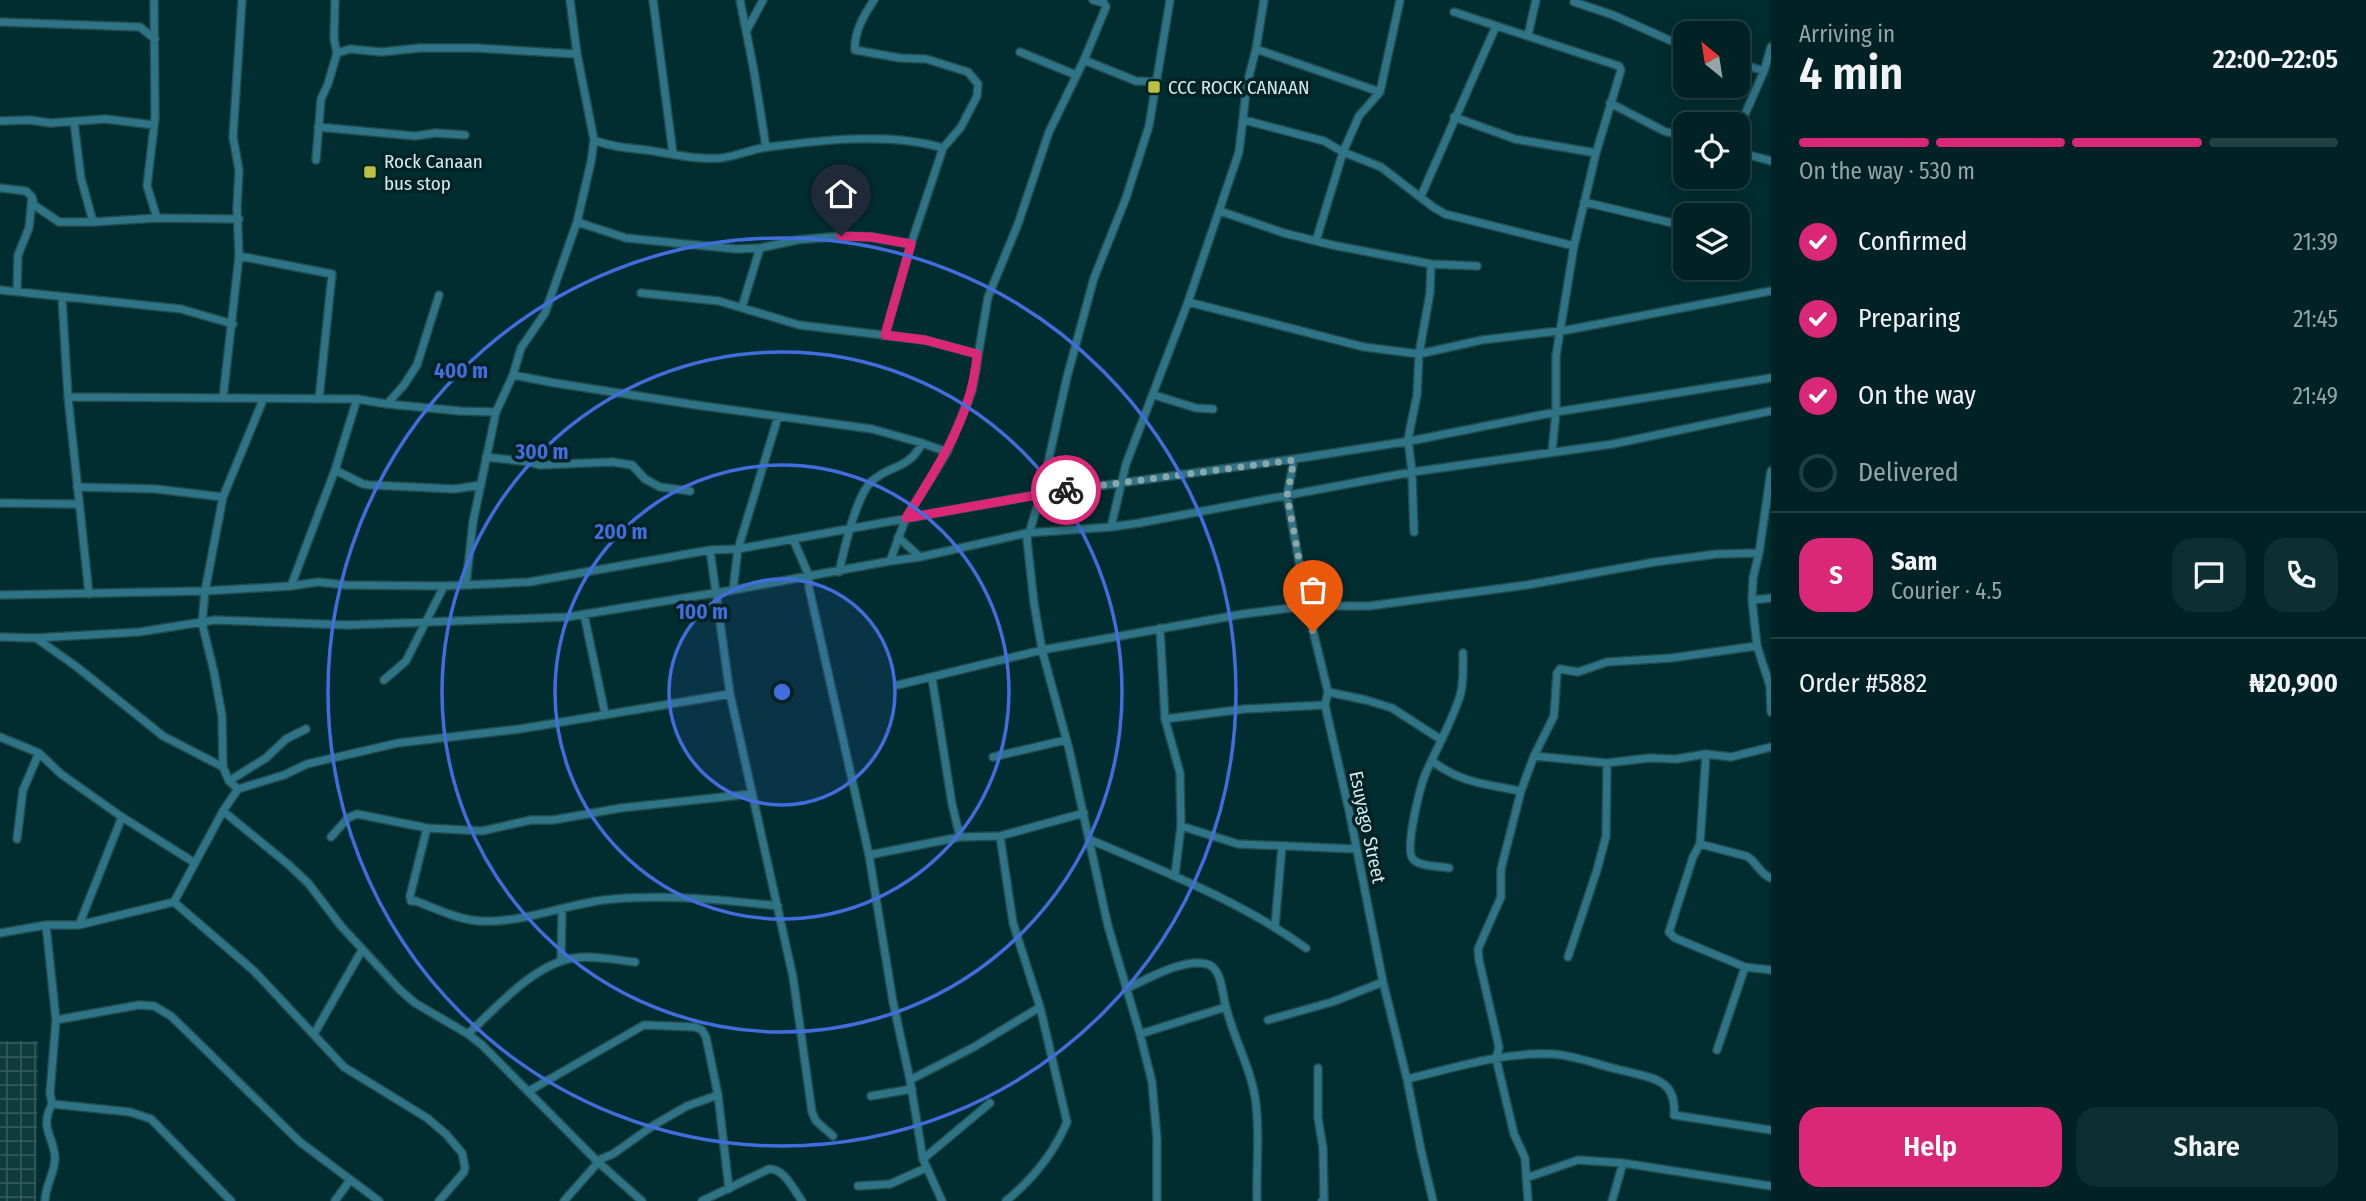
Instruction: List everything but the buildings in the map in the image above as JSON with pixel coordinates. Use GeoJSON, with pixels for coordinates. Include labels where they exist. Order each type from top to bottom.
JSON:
{"type":"FeatureCollection","features":[{"type":"Feature","properties":{"kind":"street"},"geometry":{"type":"LineString","coordinates":[[155,0],[154,125],[147,186],[157,218]]}},
{"type":"Feature","properties":{"kind":"street"},"geometry":{"type":"LineString","coordinates":[[223,398],[239,256],[239,170],[233,137],[242,0]]}},
{"type":"Feature","properties":{"kind":"street"},"geometry":{"type":"LineString","coordinates":[[316,160],[321,99],[337,52],[334,39],[335,0]]}},
{"type":"Feature","properties":{"kind":"street"},"geometry":{"type":"LineString","coordinates":[[466,585],[473,522],[496,412],[513,375],[521,348],[545,313],[577,222],[594,140],[577,54],[570,0]]}},
{"type":"Feature","properties":{"kind":"street"},"geometry":{"type":"LineString","coordinates":[[653,0],[673,154]]}},
{"type":"Feature","properties":{"kind":"street"},"geometry":{"type":"LineString","coordinates":[[740,0],[766,147]]}},
{"type":"Feature","properties":{"kind":"street"},"geometry":{"type":"LineString","coordinates":[[746,31],[763,0]]}},
{"type":"Feature","properties":{"kind":"street"},"geometry":{"type":"LineString","coordinates":[[874,0],[863,17],[854,40],[855,50],[900,58],[926,59],[968,72],[978,84],[977,96],[961,127],[943,149],[911,244],[885,335]]}},
{"type":"Feature","properties":{"kind":"street"},"geometry":{"type":"LineString","coordinates":[[890,561],[906,518],[947,452],[972,391],[988,298],[1018,224],[1049,132],[1106,7],[1104,2],[1093,0]]}},
{"type":"Feature","properties":{"kind":"street"},"geometry":{"type":"LineString","coordinates":[[1157,1201],[1155,1098],[1140,1034],[1105,915],[1091,840],[1042,650],[1032,590],[1027,533],[1041,494],[1067,377],[1094,278],[1126,198],[1149,126],[1170,0]]}},
{"type":"Feature","properties":{"kind":"street"},"geometry":{"type":"LineString","coordinates":[[1111,527],[1121,481],[1188,302],[1239,152],[1247,84],[1264,0]]}},
{"type":"Feature","properties":{"kind":"street"},"geometry":{"type":"LineString","coordinates":[[1316,241],[1343,152],[1359,116],[1380,92],[1400,0]]}},
{"type":"Feature","properties":{"kind":"street"},"geometry":{"type":"LineString","coordinates":[[1528,35],[1536,0]]}},
{"type":"Feature","properties":{"kind":"street"},"geometry":{"type":"LineString","coordinates":[[1573,2],[1613,15],[1673,42]]}},
{"type":"Feature","properties":{"kind":"street"},"geometry":{"type":"LineString","coordinates":[[1454,12],[1619,66],[1621,70],[1596,153],[1575,241],[1556,356],[1556,412],[1552,451]]}},
{"type":"Feature","properties":{"kind":"street"},"geometry":{"type":"LineString","coordinates":[[0,22],[140,27],[155,39]]}},
{"type":"Feature","properties":{"kind":"street"},"geometry":{"type":"LineString","coordinates":[[1421,196],[1496,26]]}},
{"type":"Feature","properties":{"kind":"street"},"geometry":{"type":"LineString","coordinates":[[334,39],[350,48],[382,52],[420,48],[476,48],[577,54]]}},
{"type":"Feature","properties":{"kind":"street"},"geometry":{"type":"LineString","coordinates":[[1746,112],[1764,71],[1771,47]]}},
{"type":"Feature","properties":{"kind":"street"},"geometry":{"type":"LineString","coordinates":[[337,52],[350,48]]}},
{"type":"Feature","properties":{"kind":"street"},"geometry":{"type":"LineString","coordinates":[[1256,49],[1380,92]]}},
{"type":"Feature","properties":{"kind":"street"},"geometry":{"type":"LineString","coordinates":[[1020,52],[1076,75]]}},
{"type":"Feature","properties":{"kind":"street"},"geometry":{"type":"LineString","coordinates":[[1084,60],[1136,81],[1157,82]]}},
{"type":"Feature","properties":{"kind":"street"},"geometry":{"type":"LineString","coordinates":[[1750,67],[1764,71]]}},
{"type":"Feature","properties":{"kind":"street"},"geometry":{"type":"LineString","coordinates":[[1610,103],[1673,134]]}},
{"type":"Feature","properties":{"kind":"street"},"geometry":{"type":"LineString","coordinates":[[1454,117],[1515,139],[1596,153]]}},
{"type":"Feature","properties":{"kind":"street"},"geometry":{"type":"LineString","coordinates":[[0,121],[30,120],[50,123],[105,119],[154,125]]}},
{"type":"Feature","properties":{"kind":"street"},"geometry":{"type":"LineString","coordinates":[[1244,120],[1324,141],[1343,152],[1381,167],[1433,207],[1457,218],[1564,244],[1575,241]]}},
{"type":"Feature","properties":{"kind":"street"},"geometry":{"type":"LineString","coordinates":[[74,122],[81,178],[93,222]]}},
{"type":"Feature","properties":{"kind":"street"},"geometry":{"type":"LineString","coordinates":[[318,127],[415,136],[436,133],[465,135]]}},
{"type":"Feature","properties":{"kind":"street"},"geometry":{"type":"LineString","coordinates":[[594,140],[605,145],[673,154],[687,159],[720,158],[766,147],[870,138],[920,141],[943,149]]}},
{"type":"Feature","properties":{"kind":"street"},"geometry":{"type":"LineString","coordinates":[[1750,155],[1771,161]]}},
{"type":"Feature","properties":{"kind":"street"},"geometry":{"type":"LineString","coordinates":[[0,188],[26,191],[32,197],[33,205],[60,222],[157,218],[239,219]]}},
{"type":"Feature","properties":{"kind":"street"},"geometry":{"type":"LineString","coordinates":[[17,291],[18,255],[29,228],[32,197]]}},
{"type":"Feature","properties":{"kind":"street"},"geometry":{"type":"LineString","coordinates":[[1584,202],[1673,223]]}},
{"type":"Feature","properties":{"kind":"street"},"geometry":{"type":"LineString","coordinates":[[1220,211],[1316,241],[1431,264],[1477,266]]}},
{"type":"Feature","properties":{"kind":"street"},"geometry":{"type":"LineString","coordinates":[[577,222],[626,238],[709,247],[760,248],[797,240],[841,236],[871,237],[911,244]]}},
{"type":"Feature","properties":{"kind":"street"},"geometry":{"type":"LineString","coordinates":[[742,307],[760,248]]}},
{"type":"Feature","properties":{"kind":"street"},"geometry":{"type":"LineString","coordinates":[[239,256],[332,274],[319,399]]}},
{"type":"Feature","properties":{"kind":"street"},"geometry":{"type":"LineString","coordinates":[[1414,532],[1409,441],[1417,395],[1419,354],[1430,293],[1431,264]]}},
{"type":"Feature","properties":{"kind":"street"},"geometry":{"type":"LineString","coordinates":[[0,290],[181,309],[233,324]]}},
{"type":"Feature","properties":{"kind":"street"},"geometry":{"type":"LineString","coordinates":[[1188,302],[1364,347],[1419,354],[1489,339],[1559,331],[1771,292]]}},
{"type":"Feature","properties":{"kind":"street"},"geometry":{"type":"LineString","coordinates":[[640,293],[719,301],[812,327],[925,340],[977,354]]}},
{"type":"Feature","properties":{"kind":"street"},"geometry":{"type":"LineString","coordinates":[[387,404],[417,365],[439,295]]}},
{"type":"Feature","properties":{"kind":"street"},"geometry":{"type":"LineString","coordinates":[[62,298],[68,397],[89,594]]}},
{"type":"Feature","properties":{"kind":"street"},"geometry":{"type":"LineString","coordinates":[[513,375],[778,417],[872,429],[947,452]]}},
{"type":"Feature","properties":{"kind":"street"},"geometry":{"type":"LineString","coordinates":[[0,596],[205,591],[318,582],[346,585],[444,586],[544,580],[576,572],[710,550],[738,549],[1041,494],[1121,481],[1294,460],[1556,412],[1771,378]]}},
{"type":"Feature","properties":{"kind":"street"},"geometry":{"type":"LineString","coordinates":[[1154,395],[1196,408],[1213,409]]}},
{"type":"Feature","properties":{"kind":"street"},"geometry":{"type":"LineString","coordinates":[[68,397],[357,399],[460,411],[496,412]]}},
{"type":"Feature","properties":{"kind":"street"},"geometry":{"type":"LineString","coordinates":[[291,586],[335,471],[357,399]]}},
{"type":"Feature","properties":{"kind":"street"},"geometry":{"type":"LineString","coordinates":[[238,789],[229,780],[223,767],[222,716],[202,623],[205,591],[223,496],[263,400]]}},
{"type":"Feature","properties":{"kind":"street"},"geometry":{"type":"LineString","coordinates":[[0,637],[35,638],[139,632],[226,620],[347,625],[584,614],[839,572],[1027,533],[1111,527],[1412,472],[1613,444],[1771,411]]}},
{"type":"Feature","properties":{"kind":"street"},"geometry":{"type":"LineString","coordinates":[[733,590],[738,549],[778,417]]}},
{"type":"Feature","properties":{"kind":"street"},"geometry":{"type":"LineString","coordinates":[[839,572],[850,527],[869,484],[880,474],[894,470],[917,454],[922,443]]}},
{"type":"Feature","properties":{"kind":"street"},"geometry":{"type":"LineString","coordinates":[[486,457],[540,465],[612,461],[632,465],[645,479],[660,487],[690,491]]}},
{"type":"Feature","properties":{"kind":"street","name":"Esuyago Street"},"geometry":{"type":"LineString","coordinates":[[1294,460],[1287,496],[1307,606],[1328,692],[1325,705],[1383,982],[1433,1201]]}},
{"type":"Feature","properties":{"kind":"street"},"geometry":{"type":"LineString","coordinates":[[335,471],[370,485],[455,489],[480,485]]}},
{"type":"Feature","properties":{"kind":"street"},"geometry":{"type":"LineString","coordinates":[[1771,471],[1753,578],[1752,600],[1758,646],[1771,686],[1771,712]]}},
{"type":"Feature","properties":{"kind":"street"},"geometry":{"type":"LineString","coordinates":[[77,487],[156,489],[223,496]]}},
{"type":"Feature","properties":{"kind":"street"},"geometry":{"type":"LineString","coordinates":[[0,503],[78,504]]}},
{"type":"Feature","properties":{"kind":"street"},"geometry":{"type":"LineString","coordinates":[[898,537],[920,557]]}},
{"type":"Feature","properties":{"kind":"street"},"geometry":{"type":"LineString","coordinates":[[793,539],[809,576],[809,588],[869,855],[923,1159],[942,1201]]}},
{"type":"Feature","properties":{"kind":"street"},"geometry":{"type":"LineString","coordinates":[[710,550],[730,694],[793,977],[814,1118],[833,1136]]}},
{"type":"Feature","properties":{"kind":"street"},"geometry":{"type":"LineString","coordinates":[[898,685],[1042,650],[1160,628],[1307,606],[1369,606],[1527,585],[1717,554],[1759,553]]}},
{"type":"Feature","properties":{"kind":"street"},"geometry":{"type":"LineString","coordinates":[[383,680],[406,661],[444,586]]}},
{"type":"Feature","properties":{"kind":"street"},"geometry":{"type":"LineString","coordinates":[[1752,600],[1771,598]]}},
{"type":"Feature","properties":{"kind":"street"},"geometry":{"type":"LineString","coordinates":[[584,614],[605,713]]}},
{"type":"Feature","properties":{"kind":"street"},"geometry":{"type":"LineString","coordinates":[[1160,628],[1165,719],[1180,773],[1181,826],[1175,875]]}},
{"type":"Feature","properties":{"kind":"street"},"geometry":{"type":"LineString","coordinates":[[35,638],[77,667],[163,736],[223,767]]}},
{"type":"Feature","properties":{"kind":"street"},"geometry":{"type":"LineString","coordinates":[[1528,1201],[1525,1158],[1514,1134],[1496,1058],[1499,1047],[1478,954],[1501,897],[1501,869],[1521,791],[1534,756],[1554,716],[1557,673],[1560,669],[1578,672],[1607,662],[1671,658],[1758,646]]}},
{"type":"Feature","properties":{"kind":"street"},"geometry":{"type":"LineString","coordinates":[[1449,868],[1417,862],[1409,852],[1412,825],[1423,781],[1460,698],[1463,653]]}},
{"type":"Feature","properties":{"kind":"street"},"geometry":{"type":"LineString","coordinates":[[932,678],[952,804],[960,837]]}},
{"type":"Feature","properties":{"kind":"street"},"geometry":{"type":"LineString","coordinates":[[1328,692],[1392,708],[1440,739]]}},
{"type":"Feature","properties":{"kind":"street"},"geometry":{"type":"LineString","coordinates":[[0,933],[46,925],[79,925],[174,902],[223,811],[238,789],[284,775],[307,764],[398,743],[520,729],[730,694]]}},
{"type":"Feature","properties":{"kind":"street"},"geometry":{"type":"LineString","coordinates":[[1165,719],[1245,709],[1325,705]]}},
{"type":"Feature","properties":{"kind":"street"},"geometry":{"type":"LineString","coordinates":[[229,780],[266,758],[286,739],[306,729]]}},
{"type":"Feature","properties":{"kind":"street"},"geometry":{"type":"LineString","coordinates":[[0,737],[39,752],[61,774],[195,863]]}},
{"type":"Feature","properties":{"kind":"street"},"geometry":{"type":"LineString","coordinates":[[993,757],[1066,740]]}},
{"type":"Feature","properties":{"kind":"street"},"geometry":{"type":"LineString","coordinates":[[1534,756],[1607,764],[1706,754],[1731,757],[1771,747]]}},
{"type":"Feature","properties":{"kind":"street"},"geometry":{"type":"LineString","coordinates":[[17,839],[23,790],[39,752]]}},
{"type":"Feature","properties":{"kind":"street"},"geometry":{"type":"LineString","coordinates":[[1706,754],[1700,844],[1693,857],[1669,932],[1675,938],[1745,967],[1771,970]]}},
{"type":"Feature","properties":{"kind":"street"},"geometry":{"type":"LineString","coordinates":[[1432,761],[1448,773],[1464,779],[1521,791]]}},
{"type":"Feature","properties":{"kind":"street"},"geometry":{"type":"LineString","coordinates":[[1568,957],[1606,836],[1607,764]]}},
{"type":"Feature","properties":{"kind":"street"},"geometry":{"type":"LineString","coordinates":[[331,836],[348,818],[357,814],[427,828],[482,831],[531,820],[553,820],[621,807],[751,794]]}},
{"type":"Feature","properties":{"kind":"street"},"geometry":{"type":"LineString","coordinates":[[223,811],[307,883],[362,950],[408,997],[468,1034],[529,1091],[597,1162],[642,1201]]}},
{"type":"Feature","properties":{"kind":"street"},"geometry":{"type":"LineString","coordinates":[[869,855],[960,837],[1000,836],[1084,813]]}},
{"type":"Feature","properties":{"kind":"street"},"geometry":{"type":"LineString","coordinates":[[79,925],[122,817]]}},
{"type":"Feature","properties":{"kind":"street"},"geometry":{"type":"LineString","coordinates":[[1181,826],[1238,844],[1356,849]]}},
{"type":"Feature","properties":{"kind":"street"},"geometry":{"type":"LineString","coordinates":[[427,828],[411,901],[453,916],[494,920],[616,898],[704,897],[778,906]]}},
{"type":"Feature","properties":{"kind":"street"},"geometry":{"type":"LineString","coordinates":[[1000,836],[1013,923],[1040,1007],[1068,1122],[1040,1170],[1008,1200]]}},
{"type":"Feature","properties":{"kind":"street"},"geometry":{"type":"LineString","coordinates":[[1091,840],[1175,875],[1275,926],[1306,948]]}},
{"type":"Feature","properties":{"kind":"street"},"geometry":{"type":"LineString","coordinates":[[1700,844],[1746,856],[1752,859],[1762,874],[1771,878]]}},
{"type":"Feature","properties":{"kind":"street"},"geometry":{"type":"LineString","coordinates":[[1275,926],[1282,846]]}},
{"type":"Feature","properties":{"kind":"street"},"geometry":{"type":"LineString","coordinates":[[174,902],[254,971],[344,1067],[427,1118],[446,1133],[462,1153],[464,1172],[439,1201]]}},
{"type":"Feature","properties":{"kind":"street"},"geometry":{"type":"LineString","coordinates":[[561,961],[562,909]]}},
{"type":"Feature","properties":{"kind":"street"},"geometry":{"type":"LineString","coordinates":[[46,925],[56,1020],[50,1093],[52,1104],[47,1114],[48,1135],[55,1158],[46,1201]]}},
{"type":"Feature","properties":{"kind":"street"},"geometry":{"type":"LineString","coordinates":[[314,1034],[362,950]]}},
{"type":"Feature","properties":{"kind":"street"},"geometry":{"type":"LineString","coordinates":[[468,1034],[525,981],[561,961],[577,957],[635,962]]}},
{"type":"Feature","properties":{"kind":"street"},"geometry":{"type":"LineString","coordinates":[[1126,989],[1171,968],[1209,964],[1215,969],[1247,1065],[1256,1105],[1257,1201]]}},
{"type":"Feature","properties":{"kind":"street"},"geometry":{"type":"LineString","coordinates":[[1717,1050],[1745,967]]}},
{"type":"Feature","properties":{"kind":"street"},"geometry":{"type":"LineString","coordinates":[[1268,1020],[1332,1002],[1383,982]]}},
{"type":"Feature","properties":{"kind":"street"},"geometry":{"type":"LineString","coordinates":[[56,1020],[139,1005],[153,1006],[171,1016],[300,1142],[379,1201]]}},
{"type":"Feature","properties":{"kind":"street"},"geometry":{"type":"LineString","coordinates":[[910,1080],[974,1047],[1040,1007]]}},
{"type":"Feature","properties":{"kind":"street"},"geometry":{"type":"LineString","coordinates":[[1140,1034],[1226,1007]]}},
{"type":"Feature","properties":{"kind":"street"},"geometry":{"type":"LineString","coordinates":[[529,1091],[639,1027],[695,1027],[702,1030],[706,1037],[718,1095],[729,1189]]}},
{"type":"Feature","properties":{"kind":"street"},"geometry":{"type":"LineString","coordinates":[[1407,1079],[1496,1058],[1550,1054],[1578,1058],[1590,1064],[1659,1079],[1672,1093],[1675,1102],[1674,1115],[1771,1130]]}},
{"type":"Feature","properties":{"kind":"street"},"geometry":{"type":"LineString","coordinates":[[1318,1068],[1318,1118],[1323,1148],[1322,1201]]}},
{"type":"Feature","properties":{"kind":"street"},"geometry":{"type":"LineString","coordinates":[[871,1096],[912,1089]]}},
{"type":"Feature","properties":{"kind":"street"},"geometry":{"type":"LineString","coordinates":[[564,1201],[597,1162],[687,1106],[718,1095]]}},
{"type":"Feature","properties":{"kind":"street"},"geometry":{"type":"LineString","coordinates":[[923,1159],[990,1103]]}},
{"type":"Feature","properties":{"kind":"street"},"geometry":{"type":"LineString","coordinates":[[52,1104],[130,1112],[151,1119],[231,1201]]}},
{"type":"Feature","properties":{"kind":"street"},"geometry":{"type":"LineString","coordinates":[[1525,1178],[1578,1160],[1623,1163],[1771,1186]]}},
{"type":"Feature","properties":{"kind":"street"},"geometry":{"type":"LineString","coordinates":[[1612,1201],[1623,1163]]}},
{"type":"Feature","properties":{"kind":"street"},"geometry":{"type":"LineString","coordinates":[[859,1186],[890,1184],[926,1168]]}},
{"type":"Feature","properties":{"kind":"street"},"geometry":{"type":"LineString","coordinates":[[702,1201],[769,1169],[782,1173],[802,1201]]}},
{"type":"Feature","properties":{"kind":"street"},"geometry":{"type":"LineString","coordinates":[[335,1201],[349,1180]]}},
{"type":"Feature","properties":{"kind":"shaded area"},"geometry":{"type":"Polygon","coordinates":[[[0,1041],[38,1041],[36,1201],[0,1201],[0,1041]]]}},
{"type":"Feature","properties":{"kind":"way so far"},"geometry":{"type":"LineString","coordinates":[[1066,490],[1294,460],[1287,496],[1313,632]]}},
{"type":"Feature","properties":{"kind":"place","name":"CCC ROCK CANAAN"},"geometry":{"type":"Point","coordinates":[1154,87]}},
{"type":"Feature","properties":{"kind":"place","name":"Rock Canaan bus stop"},"geometry":{"type":"Point","coordinates":[370,172]}},
{"type":"Feature","properties":{"kind":"route"},"geometry":{"type":"LineString","coordinates":[[841,236],[871,237],[911,244],[885,335],[936,342],[977,354],[972,391],[947,452],[906,518],[1066,490]]}}]}
